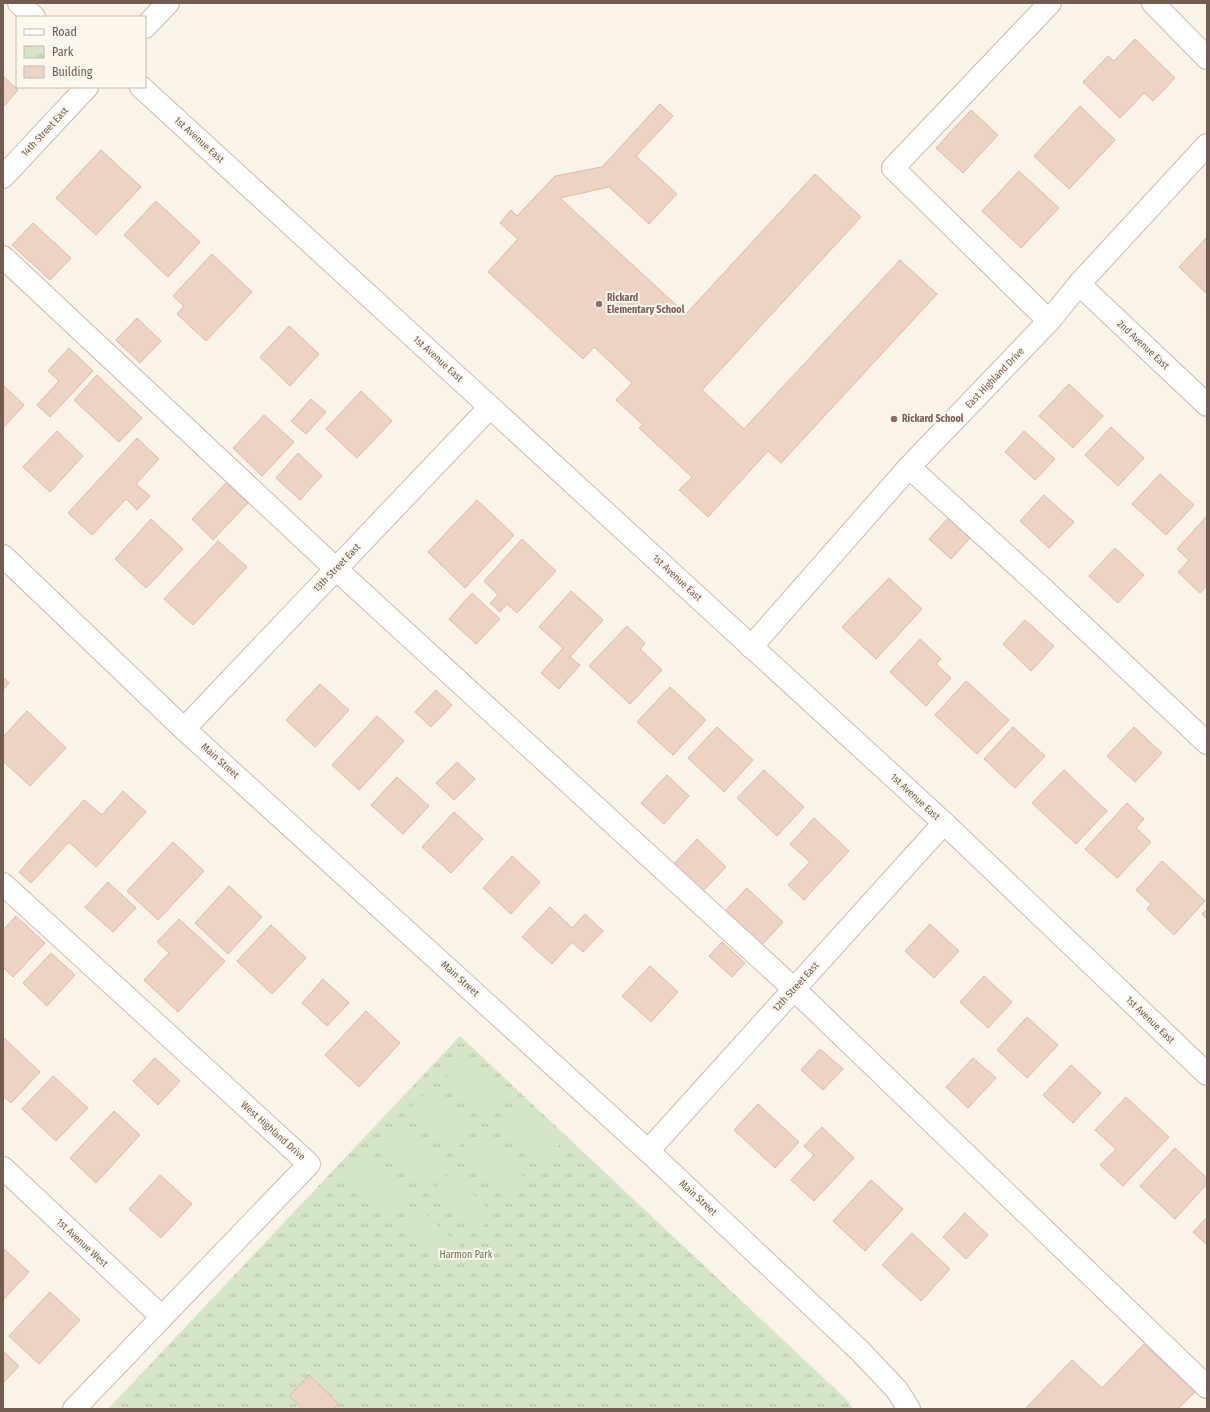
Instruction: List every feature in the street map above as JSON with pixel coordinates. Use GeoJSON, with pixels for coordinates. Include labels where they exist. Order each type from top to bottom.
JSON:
{"type":"FeatureCollection","features":[{"type":"Feature","properties":{"kind":"street"},"geometry":{"type":"LineString","coordinates":[[19,3],[33,16]]}},
{"type":"Feature","properties":{"kind":"street"},"geometry":{"type":"LineString","coordinates":[[146,25],[168,3]]}},
{"type":"Feature","properties":{"kind":"street"},"geometry":{"type":"LineString","coordinates":[[1049,321],[893,168],[1050,3]]}},
{"type":"Feature","properties":{"kind":"street"},"geometry":{"type":"LineString","coordinates":[[1153,3],[1207,58]]}},
{"type":"Feature","properties":{"kind":"street","name":"14th Street East"},"geometry":{"type":"LineString","coordinates":[[3,177],[86,88]]}},
{"type":"Feature","properties":{"kind":"street","name":"1st Avenue East"},"geometry":{"type":"LineString","coordinates":[[142,88],[944,823],[1207,1074]]}},
{"type":"Feature","properties":{"kind":"street","name":"East Highland Drive"},"geometry":{"type":"LineString","coordinates":[[751,647],[909,467],[1049,321],[1079,284],[1207,145]]}},
{"type":"Feature","properties":{"kind":"street"},"geometry":{"type":"LineString","coordinates":[[3,257],[336,569],[794,989],[1207,1387]]}},
{"type":"Feature","properties":{"kind":"street","name":"2nd Avenue East"},"geometry":{"type":"LineString","coordinates":[[1079,284],[1207,405]]}},
{"type":"Feature","properties":{"kind":"street","name":"13th Street East"},"geometry":{"type":"LineString","coordinates":[[184,729],[490,407]]}},
{"type":"Feature","properties":{"kind":"street"},"geometry":{"type":"LineString","coordinates":[[909,467],[1042,588],[1207,743]]}},
{"type":"Feature","properties":{"kind":"street","name":"Main Street"},"geometry":{"type":"LineString","coordinates":[[3,556],[184,729],[648,1151],[859,1350],[897,1390],[909,1409]]}},
{"type":"Feature","properties":{"kind":"street","name":"12th Street East"},"geometry":{"type":"LineString","coordinates":[[648,1151],[944,823]]}},
{"type":"Feature","properties":{"kind":"street","name":"West Highland Drive"},"geometry":{"type":"LineString","coordinates":[[3,884],[309,1164],[74,1409]]}},
{"type":"Feature","properties":{"kind":"street","name":"1st Avenue West"},"geometry":{"type":"LineString","coordinates":[[3,1168],[162,1317]]}},
{"type":"Feature","properties":{"kind":"green space","name":"Harmon Park"},"geometry":{"type":"Polygon","coordinates":[[[460,1036],[847,1400],[853,1409],[108,1409],[460,1036]]]}},
{"type":"Feature","properties":{"kind":"green space"},"geometry":{"type":"Polygon","coordinates":[[[463,1052],[506,1093],[488,1113],[443,1072],[463,1052]]]}},
{"type":"Feature","properties":{"kind":"green space"},"geometry":{"type":"Polygon","coordinates":[[[431,1087],[475,1129],[456,1149],[412,1107],[431,1087]]]}},
{"type":"Feature","properties":{"kind":"green space"},"geometry":{"type":"Polygon","coordinates":[[[516,1103],[560,1144],[541,1164],[497,1123],[516,1103]]]}},
{"type":"Feature","properties":{"kind":"green space"},"geometry":{"type":"Polygon","coordinates":[[[398,1123],[442,1164],[423,1184],[379,1143],[398,1123]]]}},
{"type":"Feature","properties":{"kind":"green space"},"geometry":{"type":"Polygon","coordinates":[[[482,1137],[526,1179],[507,1199],[463,1158],[482,1137]]]}},
{"type":"Feature","properties":{"kind":"green space"},"geometry":{"type":"Polygon","coordinates":[[[364,1156],[408,1197],[389,1217],[345,1176],[364,1156]]]}},
{"type":"Feature","properties":{"kind":"green space"},"geometry":{"type":"Polygon","coordinates":[[[450,1172],[494,1214],[475,1234],[432,1192],[450,1172]]]}},
{"type":"Feature","properties":{"kind":"green space"},"geometry":{"type":"Polygon","coordinates":[[[418,1207],[462,1248],[443,1268],[399,1227],[418,1207]]]}},
{"type":"Feature","properties":{"kind":"building"},"geometry":{"type":"Polygon","coordinates":[[[1135,39],[1175,78],[1153,101],[1144,93],[1120,118],[1083,82],[1108,56],[1114,61],[1135,39]]]}},
{"type":"Feature","properties":{"kind":"building"},"geometry":{"type":"Polygon","coordinates":[[[3,76],[18,90],[3,107],[3,76]]]}},
{"type":"Feature","properties":{"kind":"building","name":"Rickard Elementary School"},"geometry":{"type":"Polygon","coordinates":[[[660,104],[673,116],[636,156],[677,194],[649,224],[609,187],[560,198],[686,314],[815,174],[861,217],[702,390],[744,429],[900,260],[937,294],[781,463],[768,451],[708,517],[679,490],[692,477],[639,428],[643,425],[616,400],[632,383],[594,347],[583,359],[488,272],[518,239],[500,223],[511,210],[517,216],[555,176],[602,167],[660,104]]]}},
{"type":"Feature","properties":{"kind":"building"},"geometry":{"type":"Polygon","coordinates":[[[1080,106],[1115,140],[1069,189],[1034,156],[1080,106]]]}},
{"type":"Feature","properties":{"kind":"building"},"geometry":{"type":"Polygon","coordinates":[[[971,110],[998,135],[963,173],[936,148],[971,110]]]}},
{"type":"Feature","properties":{"kind":"building"},"geometry":{"type":"Polygon","coordinates":[[[101,150],[141,187],[96,235],[56,198],[101,150]]]}},
{"type":"Feature","properties":{"kind":"building"},"geometry":{"type":"Polygon","coordinates":[[[1019,171],[1059,208],[1021,248],[982,211],[1019,171]]]}},
{"type":"Feature","properties":{"kind":"building"},"geometry":{"type":"Polygon","coordinates":[[[156,201],[200,242],[168,277],[124,235],[156,201]]]}},
{"type":"Feature","properties":{"kind":"building"},"geometry":{"type":"Polygon","coordinates":[[[33,223],[71,258],[50,280],[12,245],[33,223]]]}},
{"type":"Feature","properties":{"kind":"building"},"geometry":{"type":"Polygon","coordinates":[[[1207,237],[1207,294],[1179,267],[1207,237]]]}},
{"type":"Feature","properties":{"kind":"building"},"geometry":{"type":"Polygon","coordinates":[[[212,254],[252,292],[206,341],[177,314],[184,306],[173,296],[212,254]]]}},
{"type":"Feature","properties":{"kind":"building"},"geometry":{"type":"Polygon","coordinates":[[[137,318],[161,341],[140,363],[116,340],[137,318]]]}},
{"type":"Feature","properties":{"kind":"building"},"geometry":{"type":"Polygon","coordinates":[[[289,326],[319,354],[290,386],[260,357],[289,326]]]}},
{"type":"Feature","properties":{"kind":"building"},"geometry":{"type":"Polygon","coordinates":[[[69,348],[93,371],[50,417],[37,405],[59,381],[48,371],[69,348]]]}},
{"type":"Feature","properties":{"kind":"building"},"geometry":{"type":"Polygon","coordinates":[[[97,375],[142,418],[119,442],[74,400],[97,375]]]}},
{"type":"Feature","properties":{"kind":"building"},"geometry":{"type":"Polygon","coordinates":[[[1069,384],[1103,416],[1073,448],[1039,416],[1069,384]]]}},
{"type":"Feature","properties":{"kind":"building"},"geometry":{"type":"Polygon","coordinates":[[[3,385],[24,405],[3,428],[3,385]]]}},
{"type":"Feature","properties":{"kind":"building"},"geometry":{"type":"Polygon","coordinates":[[[361,391],[392,421],[357,458],[326,429],[361,391]]]}},
{"type":"Feature","properties":{"kind":"building"},"geometry":{"type":"Polygon","coordinates":[[[311,399],[326,412],[306,434],[291,421],[311,399]]]}},
{"type":"Feature","properties":{"kind":"building"},"geometry":{"type":"Polygon","coordinates":[[[264,415],[294,442],[262,476],[233,448],[264,415]]]}},
{"type":"Feature","properties":{"kind":"building"},"geometry":{"type":"Polygon","coordinates":[[[1111,427],[1144,458],[1118,486],[1085,455],[1111,427]]]}},
{"type":"Feature","properties":{"kind":"building"},"geometry":{"type":"Polygon","coordinates":[[[57,431],[83,456],[50,492],[23,467],[57,431]]]}},
{"type":"Feature","properties":{"kind":"building"},"geometry":{"type":"Polygon","coordinates":[[[1024,431],[1055,459],[1035,480],[1005,452],[1024,431]]]}},
{"type":"Feature","properties":{"kind":"building"},"geometry":{"type":"Polygon","coordinates":[[[137,438],[159,459],[136,484],[150,496],[137,510],[126,499],[92,535],[68,513],[137,438]]]}},
{"type":"Feature","properties":{"kind":"building"},"geometry":{"type":"Polygon","coordinates":[[[298,453],[322,476],[300,500],[276,478],[298,453]]]}},
{"type":"Feature","properties":{"kind":"building"},"geometry":{"type":"Polygon","coordinates":[[[1160,474],[1194,505],[1166,535],[1132,504],[1160,474]]]}},
{"type":"Feature","properties":{"kind":"building"},"geometry":{"type":"Polygon","coordinates":[[[226,483],[248,503],[213,540],[192,519],[226,483]]]}},
{"type":"Feature","properties":{"kind":"building"},"geometry":{"type":"Polygon","coordinates":[[[1044,495],[1074,522],[1049,548],[1020,521],[1044,495]]]}},
{"type":"Feature","properties":{"kind":"building"},"geometry":{"type":"Polygon","coordinates":[[[477,500],[514,535],[465,588],[428,552],[477,500]]]}},
{"type":"Feature","properties":{"kind":"building"},"geometry":{"type":"Polygon","coordinates":[[[1206,517],[1207,585],[1200,593],[1178,572],[1189,560],[1177,549],[1206,517]]]}},
{"type":"Feature","properties":{"kind":"building"},"geometry":{"type":"Polygon","coordinates":[[[948,518],[970,538],[951,559],[929,539],[948,518]]]}},
{"type":"Feature","properties":{"kind":"building"},"geometry":{"type":"Polygon","coordinates":[[[151,519],[183,549],[146,588],[115,559],[151,519]]]}},
{"type":"Feature","properties":{"kind":"building"},"geometry":{"type":"Polygon","coordinates":[[[522,539],[556,571],[517,613],[507,604],[500,612],[490,603],[498,595],[484,581],[522,539]]]}},
{"type":"Feature","properties":{"kind":"building"},"geometry":{"type":"Polygon","coordinates":[[[218,541],[247,567],[193,625],[164,599],[218,541]]]}},
{"type":"Feature","properties":{"kind":"building"},"geometry":{"type":"Polygon","coordinates":[[[1115,548],[1144,575],[1118,603],[1089,576],[1115,548]]]}},
{"type":"Feature","properties":{"kind":"building"},"geometry":{"type":"Polygon","coordinates":[[[889,578],[922,609],[876,659],[842,627],[889,578]]]}},
{"type":"Feature","properties":{"kind":"building"},"geometry":{"type":"Polygon","coordinates":[[[571,591],[603,620],[570,657],[580,665],[559,689],[541,673],[563,648],[539,627],[571,591]]]}},
{"type":"Feature","properties":{"kind":"building"},"geometry":{"type":"Polygon","coordinates":[[[472,593],[500,619],[476,644],[449,619],[472,593]]]}},
{"type":"Feature","properties":{"kind":"building"},"geometry":{"type":"Polygon","coordinates":[[[1025,620],[1054,646],[1031,671],[1003,644],[1025,620]]]}},
{"type":"Feature","properties":{"kind":"building"},"geometry":{"type":"Polygon","coordinates":[[[627,626],[645,643],[640,649],[662,670],[630,704],[589,666],[627,626]]]}},
{"type":"Feature","properties":{"kind":"building"},"geometry":{"type":"Polygon","coordinates":[[[920,639],[941,659],[936,664],[951,678],[926,706],[890,672],[920,639]]]}},
{"type":"Feature","properties":{"kind":"building"},"geometry":{"type":"Polygon","coordinates":[[[3,677],[9,683],[3,690],[3,677]]]}},
{"type":"Feature","properties":{"kind":"building"},"geometry":{"type":"Polygon","coordinates":[[[966,681],[1009,720],[977,754],[935,715],[966,681]]]}},
{"type":"Feature","properties":{"kind":"building"},"geometry":{"type":"Polygon","coordinates":[[[320,684],[349,710],[315,747],[286,720],[320,684]]]}},
{"type":"Feature","properties":{"kind":"building"},"geometry":{"type":"Polygon","coordinates":[[[670,687],[706,720],[673,755],[637,722],[670,687]]]}},
{"type":"Feature","properties":{"kind":"building"},"geometry":{"type":"Polygon","coordinates":[[[436,690],[452,705],[431,727],[415,712],[436,690]]]}},
{"type":"Feature","properties":{"kind":"building"},"geometry":{"type":"Polygon","coordinates":[[[27,711],[66,748],[30,786],[3,761],[3,737],[27,711]]]}},
{"type":"Feature","properties":{"kind":"building"},"geometry":{"type":"Polygon","coordinates":[[[377,716],[404,741],[359,790],[332,765],[377,716]]]}},
{"type":"Feature","properties":{"kind":"building"},"geometry":{"type":"Polygon","coordinates":[[[717,727],[753,760],[724,792],[688,758],[717,727]]]}},
{"type":"Feature","properties":{"kind":"building"},"geometry":{"type":"Polygon","coordinates":[[[1013,727],[1045,756],[1015,788],[984,759],[1013,727]]]}},
{"type":"Feature","properties":{"kind":"building"},"geometry":{"type":"Polygon","coordinates":[[[1134,727],[1162,753],[1135,782],[1107,756],[1134,727]]]}},
{"type":"Feature","properties":{"kind":"building"},"geometry":{"type":"Polygon","coordinates":[[[457,762],[475,779],[454,800],[436,783],[457,762]]]}},
{"type":"Feature","properties":{"kind":"building"},"geometry":{"type":"Polygon","coordinates":[[[764,770],[804,807],[777,836],[737,798],[764,770]]]}},
{"type":"Feature","properties":{"kind":"building"},"geometry":{"type":"Polygon","coordinates":[[[1064,770],[1107,811],[1076,844],[1032,803],[1064,770]]]}},
{"type":"Feature","properties":{"kind":"building"},"geometry":{"type":"Polygon","coordinates":[[[667,775],[689,796],[664,824],[641,803],[667,775]]]}},
{"type":"Feature","properties":{"kind":"building"},"geometry":{"type":"Polygon","coordinates":[[[397,777],[429,806],[403,834],[371,805],[397,777]]]}},
{"type":"Feature","properties":{"kind":"building"},"geometry":{"type":"Polygon","coordinates":[[[123,791],[146,812],[96,867],[69,842],[31,883],[19,872],[84,800],[102,815],[123,791]]]}},
{"type":"Feature","properties":{"kind":"building"},"geometry":{"type":"Polygon","coordinates":[[[1127,803],[1144,819],[1136,828],[1151,842],[1117,878],[1085,849],[1127,803]]]}},
{"type":"Feature","properties":{"kind":"building"},"geometry":{"type":"Polygon","coordinates":[[[454,812],[483,839],[451,873],[422,847],[454,812]]]}},
{"type":"Feature","properties":{"kind":"building"},"geometry":{"type":"Polygon","coordinates":[[[814,818],[849,851],[804,900],[788,885],[810,862],[790,844],[814,818]]]}},
{"type":"Feature","properties":{"kind":"building"},"geometry":{"type":"Polygon","coordinates":[[[697,839],[726,867],[702,892],[673,865],[697,839]]]}},
{"type":"Feature","properties":{"kind":"building"},"geometry":{"type":"Polygon","coordinates":[[[173,842],[204,871],[158,920],[127,891],[173,842]]]}},
{"type":"Feature","properties":{"kind":"building"},"geometry":{"type":"Polygon","coordinates":[[[512,856],[540,882],[511,914],[483,888],[512,856]]]}},
{"type":"Feature","properties":{"kind":"building"},"geometry":{"type":"Polygon","coordinates":[[[1162,861],[1205,901],[1174,935],[1147,909],[1151,904],[1136,890],[1162,861]]]}},
{"type":"Feature","properties":{"kind":"building"},"geometry":{"type":"Polygon","coordinates":[[[108,882],[136,908],[113,932],[85,907],[108,882]]]}},
{"type":"Feature","properties":{"kind":"building"},"geometry":{"type":"Polygon","coordinates":[[[229,886],[262,917],[228,954],[195,923],[229,886]]]}},
{"type":"Feature","properties":{"kind":"building"},"geometry":{"type":"Polygon","coordinates":[[[747,888],[783,922],[762,945],[725,911],[747,888]]]}},
{"type":"Feature","properties":{"kind":"building"},"geometry":{"type":"Polygon","coordinates":[[[550,907],[572,928],[585,914],[603,931],[583,952],[572,942],[552,964],[522,937],[550,907]]]}},
{"type":"Feature","properties":{"kind":"building"},"geometry":{"type":"Polygon","coordinates":[[[1207,909],[1207,919],[1202,914],[1207,909]]]}},
{"type":"Feature","properties":{"kind":"building"},"geometry":{"type":"Polygon","coordinates":[[[16,916],[45,943],[13,977],[3,967],[3,930],[16,916]]]}},
{"type":"Feature","properties":{"kind":"building"},"geometry":{"type":"Polygon","coordinates":[[[179,919],[225,961],[178,1012],[144,980],[169,953],[157,942],[179,919]]]}},
{"type":"Feature","properties":{"kind":"building"},"geometry":{"type":"Polygon","coordinates":[[[930,924],[959,951],[934,978],[905,951],[930,924]]]}},
{"type":"Feature","properties":{"kind":"building"},"geometry":{"type":"Polygon","coordinates":[[[271,925],[306,958],[272,994],[237,961],[271,925]]]}},
{"type":"Feature","properties":{"kind":"building"},"geometry":{"type":"Polygon","coordinates":[[[722,942],[745,963],[732,977],[709,956],[722,942]]]}},
{"type":"Feature","properties":{"kind":"building"},"geometry":{"type":"Polygon","coordinates":[[[51,953],[75,975],[47,1006],[23,983],[51,953]]]}},
{"type":"Feature","properties":{"kind":"building"},"geometry":{"type":"Polygon","coordinates":[[[650,966],[678,992],[651,1022],[622,996],[650,966]]]}},
{"type":"Feature","properties":{"kind":"building"},"geometry":{"type":"Polygon","coordinates":[[[984,976],[1012,1002],[988,1028],[960,1002],[984,976]]]}},
{"type":"Feature","properties":{"kind":"building"},"geometry":{"type":"Polygon","coordinates":[[[323,979],[349,1003],[327,1026],[302,1003],[323,979]]]}},
{"type":"Feature","properties":{"kind":"building"},"geometry":{"type":"Polygon","coordinates":[[[366,1011],[400,1043],[359,1087],[325,1055],[366,1011]]]}},
{"type":"Feature","properties":{"kind":"building"},"geometry":{"type":"Polygon","coordinates":[[[1027,1017],[1058,1045],[1027,1078],[997,1050],[1027,1017]]]}},
{"type":"Feature","properties":{"kind":"building"},"geometry":{"type":"Polygon","coordinates":[[[3,1037],[40,1072],[11,1103],[3,1096],[3,1037]]]}},
{"type":"Feature","properties":{"kind":"building"},"geometry":{"type":"Polygon","coordinates":[[[820,1049],[843,1069],[823,1090],[801,1070],[820,1049]]]}},
{"type":"Feature","properties":{"kind":"building"},"geometry":{"type":"Polygon","coordinates":[[[155,1058],[180,1081],[158,1105],[133,1081],[155,1058]]]}},
{"type":"Feature","properties":{"kind":"building"},"geometry":{"type":"Polygon","coordinates":[[[973,1058],[996,1078],[968,1108],[946,1087],[973,1058]]]}},
{"type":"Feature","properties":{"kind":"building"},"geometry":{"type":"Polygon","coordinates":[[[1071,1065],[1101,1093],[1073,1123],[1043,1095],[1071,1065]]]}},
{"type":"Feature","properties":{"kind":"building"},"geometry":{"type":"Polygon","coordinates":[[[53,1076],[88,1108],[56,1141],[22,1109],[53,1076]]]}},
{"type":"Feature","properties":{"kind":"building"},"geometry":{"type":"Polygon","coordinates":[[[1126,1097],[1169,1137],[1123,1186],[1100,1165],[1116,1149],[1095,1130],[1126,1097]]]}},
{"type":"Feature","properties":{"kind":"building"},"geometry":{"type":"Polygon","coordinates":[[[758,1104],[799,1142],[775,1168],[734,1130],[758,1104]]]}},
{"type":"Feature","properties":{"kind":"building"},"geometry":{"type":"Polygon","coordinates":[[[114,1111],[140,1135],[96,1183],[70,1158],[114,1111]]]}},
{"type":"Feature","properties":{"kind":"building"},"geometry":{"type":"Polygon","coordinates":[[[822,1127],[854,1158],[814,1201],[791,1180],[814,1155],[804,1146],[822,1127]]]}},
{"type":"Feature","properties":{"kind":"building"},"geometry":{"type":"Polygon","coordinates":[[[1175,1148],[1207,1178],[1207,1184],[1175,1219],[1140,1186],[1175,1148]]]}},
{"type":"Feature","properties":{"kind":"building"},"geometry":{"type":"Polygon","coordinates":[[[160,1175],[192,1204],[161,1238],[129,1209],[160,1175]]]}},
{"type":"Feature","properties":{"kind":"building"},"geometry":{"type":"Polygon","coordinates":[[[871,1180],[903,1209],[865,1251],[833,1221],[871,1180]]]}},
{"type":"Feature","properties":{"kind":"building"},"geometry":{"type":"Polygon","coordinates":[[[965,1213],[988,1235],[966,1259],[943,1237],[965,1213]]]}},
{"type":"Feature","properties":{"kind":"building"},"geometry":{"type":"Polygon","coordinates":[[[1207,1217],[1207,1245],[1193,1232],[1207,1217]]]}},
{"type":"Feature","properties":{"kind":"building"},"geometry":{"type":"Polygon","coordinates":[[[912,1233],[950,1269],[921,1301],[882,1265],[912,1233]]]}},
{"type":"Feature","properties":{"kind":"building"},"geometry":{"type":"Polygon","coordinates":[[[3,1248],[29,1272],[3,1300],[3,1248]]]}},
{"type":"Feature","properties":{"kind":"building"},"geometry":{"type":"Polygon","coordinates":[[[50,1292],[80,1320],[39,1364],[9,1336],[50,1292]]]}},
{"type":"Feature","properties":{"kind":"building"},"geometry":{"type":"Polygon","coordinates":[[[1144,1344],[1195,1392],[1178,1409],[1025,1409],[1072,1360],[1102,1388],[1144,1344]]]}},
{"type":"Feature","properties":{"kind":"building"},"geometry":{"type":"Polygon","coordinates":[[[3,1351],[19,1366],[3,1383],[3,1351]]]}},
{"type":"Feature","properties":{"kind":"building"},"geometry":{"type":"Polygon","coordinates":[[[309,1375],[339,1404],[334,1409],[303,1409],[289,1396],[309,1375]]]}},
{"type":"Feature","properties":{"kind":"place","name":"Rickard Elementary School"},"geometry":{"type":"Point","coordinates":[599,304]}},
{"type":"Feature","properties":{"kind":"place","name":"Rickard School"},"geometry":{"type":"Point","coordinates":[894,419]}}]}
